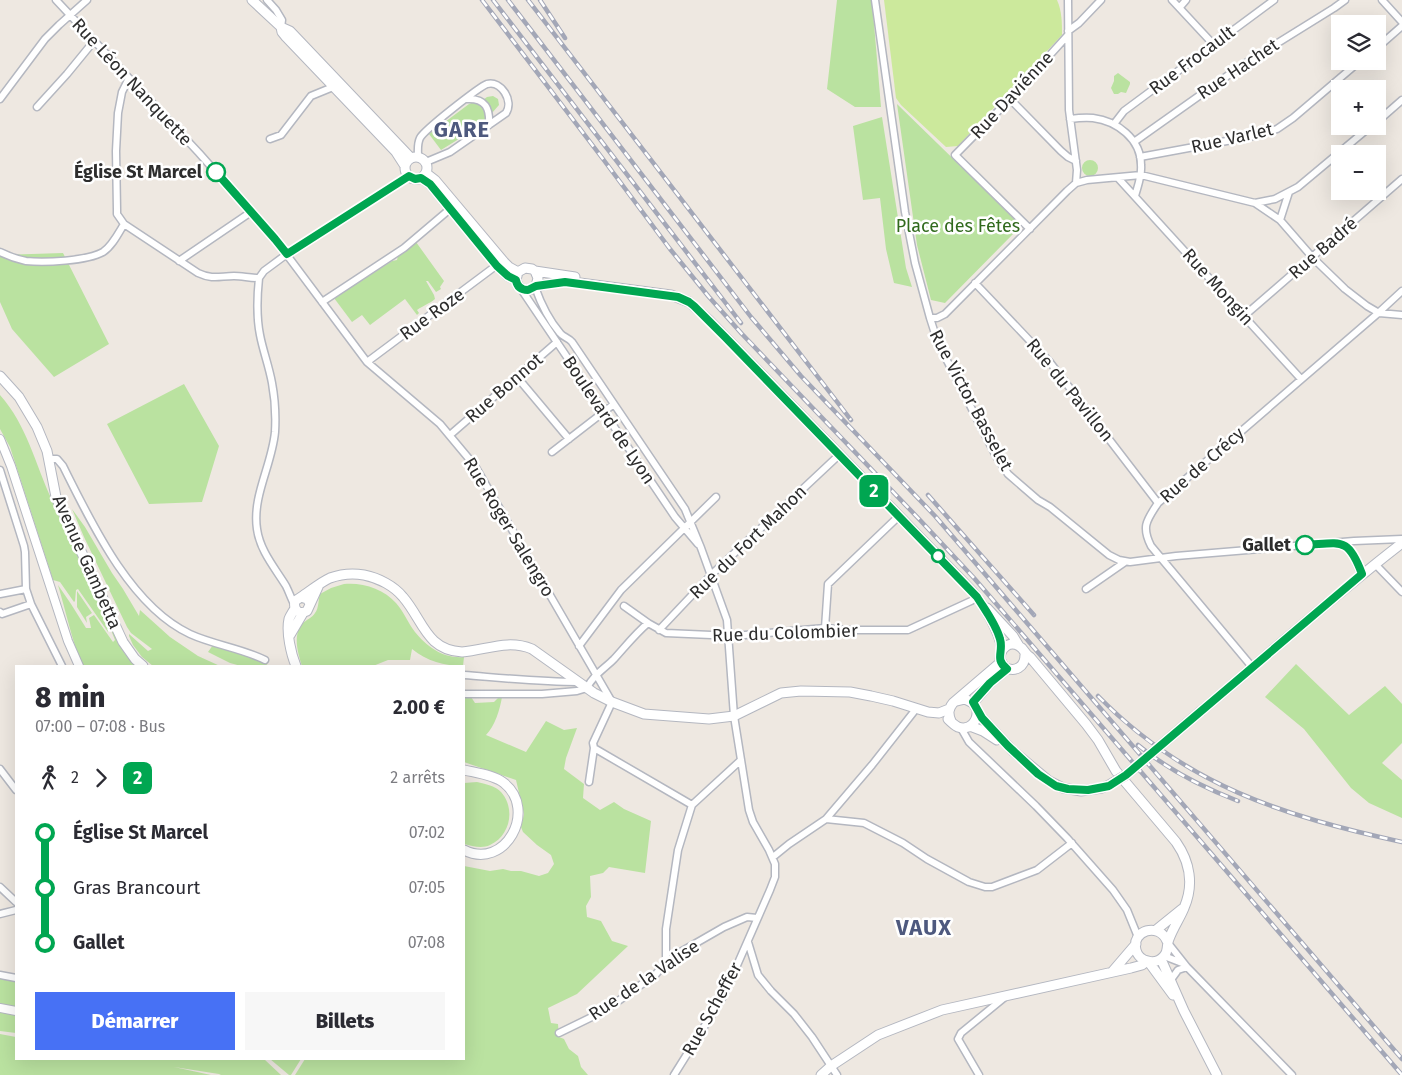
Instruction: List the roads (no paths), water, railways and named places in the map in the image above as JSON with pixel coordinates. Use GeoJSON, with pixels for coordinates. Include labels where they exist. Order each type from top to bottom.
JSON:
{"type":"FeatureCollection","features":[{"type":"Feature","properties":{"kind":"main road"},"geometry":{"type":"LineString","coordinates":[[252,0],[281,27],[290,31],[415,161]]}},
{"type":"Feature","properties":{"kind":"main road"},"geometry":{"type":"LineString","coordinates":[[281,27],[286,37],[396,152],[427,165],[424,175]]}},
{"type":"Feature","properties":{"kind":"main road"},"geometry":{"type":"LineString","coordinates":[[415,161],[406,171],[409,176],[415,179],[424,175],[435,180],[517,276],[518,286],[521,289],[528,290],[536,286],[565,282],[678,297],[694,306],[996,617],[1023,650],[1025,655],[1024,664],[1021,667],[1014,670],[1004,665],[1000,656],[1002,649],[998,634],[977,598]]}},
{"type":"Feature","properties":{"kind":"main road"},"geometry":{"type":"LineString","coordinates":[[424,175],[497,266],[508,276],[517,276],[525,268],[528,268],[535,271],[613,283],[636,290]]}},
{"type":"Feature","properties":{"kind":"main road"},"geometry":{"type":"LineString","coordinates":[[535,271],[538,278],[536,286]]}},
{"type":"Feature","properties":{"kind":"main road","name":"Avenue Gambetta"},"geometry":{"type":"LineString","coordinates":[[0,376],[11,387],[27,410],[47,450],[56,497],[118,632],[128,650],[142,665]]}},
{"type":"Feature","properties":{"kind":"main road"},"geometry":{"type":"LineString","coordinates":[[956,701],[965,699],[975,706],[982,718],[1011,749],[1048,781],[1063,788],[1081,791],[1109,786],[1126,775],[1402,541]]}},
{"type":"Feature","properties":{"kind":"main road"},"geometry":{"type":"LineString","coordinates":[[296,665],[289,637],[289,620],[298,604],[327,580],[342,575],[358,574],[374,577],[389,585],[402,596],[428,634],[443,648],[454,652],[462,652],[508,644],[526,646],[591,690],[612,702],[644,714],[709,719],[734,716],[780,693],[801,691],[850,692],[893,701],[928,712],[939,713],[950,709]]}},
{"type":"Feature","properties":{"kind":"main road"},"geometry":{"type":"LineString","coordinates":[[298,604],[306,597],[310,603],[318,586]]}},
{"type":"Feature","properties":{"kind":"main road"},"geometry":{"type":"LineString","coordinates":[[1002,649],[1008,645],[1016,644],[1020,646]]}},
{"type":"Feature","properties":{"kind":"main road"},"geometry":{"type":"LineString","coordinates":[[821,1075],[831,1066],[878,1035],[942,1010],[1142,965],[1147,961],[1152,962],[1163,958],[1167,952],[1168,942],[1185,907],[1190,885],[1188,868],[1180,848],[1116,771],[1086,724],[1030,657],[1025,655]]}},
{"type":"Feature","properties":{"kind":"main road"},"geometry":{"type":"LineString","coordinates":[[951,721],[949,717],[950,709],[956,701],[1004,665]]}},
{"type":"Feature","properties":{"kind":"main road"},"geometry":{"type":"LineString","coordinates":[[966,727],[977,719],[975,706],[1004,665]]}},
{"type":"Feature","properties":{"kind":"main road"},"geometry":{"type":"LineString","coordinates":[[1021,667],[1036,671],[1048,680]]}},
{"type":"Feature","properties":{"kind":"main road"},"geometry":{"type":"LineString","coordinates":[[939,713],[954,724],[989,734],[1011,749]]}},
{"type":"Feature","properties":{"kind":"main road"},"geometry":{"type":"LineString","coordinates":[[465,770],[494,777],[506,784],[515,798],[518,810],[516,829],[511,838],[498,849],[480,855],[465,851]]}},
{"type":"Feature","properties":{"kind":"main road"},"geometry":{"type":"LineString","coordinates":[[1156,930],[1185,907]]}},
{"type":"Feature","properties":{"kind":"main road"},"geometry":{"type":"LineString","coordinates":[[1112,972],[1146,930],[1156,930],[1163,934],[1168,942]]}},
{"type":"Feature","properties":{"kind":"main road"},"geometry":{"type":"LineString","coordinates":[[1137,940],[1138,954],[1147,961],[1184,1011]]}},
{"type":"Feature","properties":{"kind":"main road"},"geometry":{"type":"LineString","coordinates":[[1163,958],[1170,981],[1217,1075]]}},
{"type":"Feature","properties":{"kind":"street","name":"Rue Léon Nanquette"},"geometry":{"type":"LineString","coordinates":[[56,0],[199,153],[287,254]]}},
{"type":"Feature","properties":{"kind":"street"},"geometry":{"type":"LineString","coordinates":[[0,99],[45,40],[87,0]]}},
{"type":"Feature","properties":{"kind":"street"},"geometry":{"type":"LineString","coordinates":[[267,0],[282,20],[281,27]]}},
{"type":"Feature","properties":{"kind":"street","name":"Rue Victor Basselet"},"geometry":{"type":"LineString","coordinates":[[876,0],[905,212],[915,263],[938,343],[996,456],[1008,474],[1038,500],[1050,507],[1109,554],[1125,562]]}},
{"type":"Feature","properties":{"kind":"street"},"geometry":{"type":"LineString","coordinates":[[1068,0],[1070,119],[1077,170],[1076,183]]}},
{"type":"Feature","properties":{"kind":"street","name":"Rue Daviénne"},"geometry":{"type":"LineString","coordinates":[[1030,229],[955,155],[1010,99],[1100,0]]}},
{"type":"Feature","properties":{"kind":"street"},"geometry":{"type":"LineString","coordinates":[[1172,0],[1213,44]]}},
{"type":"Feature","properties":{"kind":"street"},"geometry":{"type":"LineString","coordinates":[[1180,7],[1186,0]]}},
{"type":"Feature","properties":{"kind":"street","name":"Rue Frocault"},"geometry":{"type":"LineString","coordinates":[[1114,124],[1124,111],[1274,0]]}},
{"type":"Feature","properties":{"kind":"street","name":"Rue Hachet"},"geometry":{"type":"LineString","coordinates":[[1134,142],[1244,64],[1345,0]]}},
{"type":"Feature","properties":{"kind":"street"},"geometry":{"type":"LineString","coordinates":[[1382,0],[1402,22]]}},
{"type":"Feature","properties":{"kind":"street"},"geometry":{"type":"LineString","coordinates":[[1386,40],[1402,26]]}},
{"type":"Feature","properties":{"kind":"street"},"geometry":{"type":"LineString","coordinates":[[37,107],[94,41]]}},
{"type":"Feature","properties":{"kind":"street","name":"Rue Varlet"},"geometry":{"type":"LineString","coordinates":[[1140,157],[1259,135],[1277,129],[1302,111],[1350,70]]}},
{"type":"Feature","properties":{"kind":"street"},"geometry":{"type":"LineString","coordinates":[[129,78],[122,92],[118,113],[116,151],[117,210],[124,224],[198,273],[209,277],[235,276],[259,278]]}},
{"type":"Feature","properties":{"kind":"street"},"geometry":{"type":"LineString","coordinates":[[494,84],[503,91],[508,98],[509,108],[506,113],[450,152],[415,161],[422,134],[484,86],[494,84]]}},
{"type":"Feature","properties":{"kind":"street"},"geometry":{"type":"LineString","coordinates":[[270,139],[281,135],[311,96],[333,87]]}},
{"type":"Feature","properties":{"kind":"street"},"geometry":{"type":"LineString","coordinates":[[466,99],[477,99],[486,106],[490,113],[489,125]]}},
{"type":"Feature","properties":{"kind":"street"},"geometry":{"type":"LineString","coordinates":[[1010,99],[1060,151],[1068,158],[1076,161]]}},
{"type":"Feature","properties":{"kind":"street"},"geometry":{"type":"LineString","coordinates":[[1386,114],[1402,100]]}},
{"type":"Feature","properties":{"kind":"street"},"geometry":{"type":"LineString","coordinates":[[1070,119],[1093,118],[1114,124],[1123,130],[1134,142],[1140,157],[1141,175],[1135,196]]}},
{"type":"Feature","properties":{"kind":"street"},"geometry":{"type":"LineString","coordinates":[[1255,204],[1275,199],[1298,187],[1360,135]]}},
{"type":"Feature","properties":{"kind":"street"},"geometry":{"type":"LineString","coordinates":[[930,318],[942,317],[1076,183],[1087,180],[1141,175],[1255,204],[1280,220],[1313,258],[1345,289],[1367,306],[1379,313],[1402,315]]}},
{"type":"Feature","properties":{"kind":"street"},"geometry":{"type":"LineString","coordinates":[[298,604],[263,548],[257,531],[257,503],[273,444],[275,418],[272,382],[263,352],[258,320],[257,293],[259,278],[264,271],[287,254],[409,176]]}},
{"type":"Feature","properties":{"kind":"street","name":"Rue Mongin"},"geometry":{"type":"LineString","coordinates":[[1118,178],[1301,379]]}},
{"type":"Feature","properties":{"kind":"street","name":"Rue Badré"},"geometry":{"type":"LineString","coordinates":[[1244,316],[1402,179]]}},
{"type":"Feature","properties":{"kind":"street"},"geometry":{"type":"LineString","coordinates":[[1280,220],[1289,192]]}},
{"type":"Feature","properties":{"kind":"street"},"geometry":{"type":"LineString","coordinates":[[322,302],[404,248],[450,209]]}},
{"type":"Feature","properties":{"kind":"street"},"geometry":{"type":"LineString","coordinates":[[179,261],[251,212]]}},
{"type":"Feature","properties":{"kind":"street"},"geometry":{"type":"LineString","coordinates":[[0,252],[27,261],[76,260],[102,252],[110,246],[124,224]]}},
{"type":"Feature","properties":{"kind":"street","name":"Rue Roger Salengro"},"geometry":{"type":"LineString","coordinates":[[287,254],[367,362],[422,408],[450,435],[475,466],[612,702]]}},
{"type":"Feature","properties":{"kind":"street","name":"Rue Roze"},"geometry":{"type":"LineString","coordinates":[[367,362],[497,266]]}},
{"type":"Feature","properties":{"kind":"street","name":"Rue du Pavillon"},"geometry":{"type":"LineString","coordinates":[[975,283],[1049,361],[1158,503]]}},
{"type":"Feature","properties":{"kind":"street","name":"Boulevard de Lyon"},"geometry":{"type":"LineString","coordinates":[[536,286],[544,310],[561,335],[572,342],[685,509],[690,521],[727,620],[734,716],[750,816],[773,857]]}},
{"type":"Feature","properties":{"kind":"street","name":"Boulevard de Lyon"},"geometry":{"type":"LineString","coordinates":[[521,289],[684,528],[701,548]]}},
{"type":"Feature","properties":{"kind":"street","name":"Rue de Crécy"},"geometry":{"type":"LineString","coordinates":[[1252,668],[1151,546],[1145,532],[1148,518],[1158,503],[1379,313],[1402,291]]}},
{"type":"Feature","properties":{"kind":"street","name":"Rue Bonnot"},"geometry":{"type":"LineString","coordinates":[[450,435],[557,342]]}},
{"type":"Feature","properties":{"kind":"street"},"geometry":{"type":"LineString","coordinates":[[517,377],[569,439]]}},
{"type":"Feature","properties":{"kind":"street"},"geometry":{"type":"LineString","coordinates":[[552,452],[614,404]]}},
{"type":"Feature","properties":{"kind":"street"},"geometry":{"type":"LineString","coordinates":[[0,440],[11,466],[68,641],[79,665]]}},
{"type":"Feature","properties":{"kind":"street","name":"Rue du Fort Mahon"},"geometry":{"type":"LineString","coordinates":[[659,630],[711,575],[839,455]]}},
{"type":"Feature","properties":{"kind":"street"},"geometry":{"type":"LineString","coordinates":[[50,459],[57,459],[62,466],[109,552],[150,605],[168,621],[189,633],[211,642],[250,652],[265,660]]}},
{"type":"Feature","properties":{"kind":"street"},"geometry":{"type":"LineString","coordinates":[[0,470],[24,546],[26,589],[31,604],[62,665]]}},
{"type":"Feature","properties":{"kind":"street"},"geometry":{"type":"LineString","coordinates":[[579,646],[622,590],[716,497]]}},
{"type":"Feature","properties":{"kind":"street"},"geometry":{"type":"LineString","coordinates":[[825,628],[828,584],[899,516]]}},
{"type":"Feature","properties":{"kind":"street"},"geometry":{"type":"LineString","coordinates":[[1086,589],[1125,562],[1159,557],[1340,543],[1402,541]]}},
{"type":"Feature","properties":{"kind":"street"},"geometry":{"type":"LineString","coordinates":[[1340,543],[1352,552],[1362,574]]}},
{"type":"Feature","properties":{"kind":"street"},"geometry":{"type":"LineString","coordinates":[[1376,564],[1402,592]]}},
{"type":"Feature","properties":{"kind":"street"},"geometry":{"type":"LineString","coordinates":[[0,594],[26,589]]}},
{"type":"Feature","properties":{"kind":"street","name":"Rue du Colombier"},"geometry":{"type":"LineString","coordinates":[[624,606],[666,634],[728,636],[825,628],[908,630],[977,598]]}},
{"type":"Feature","properties":{"kind":"street"},"geometry":{"type":"LineString","coordinates":[[0,612],[2,614],[31,604]]}},
{"type":"Feature","properties":{"kind":"street"},"geometry":{"type":"LineString","coordinates":[[591,690],[591,679],[648,623]]}},
{"type":"Feature","properties":{"kind":"street"},"geometry":{"type":"LineString","coordinates":[[465,674],[544,682],[578,682]]}},
{"type":"Feature","properties":{"kind":"street"},"geometry":{"type":"LineString","coordinates":[[465,694],[542,694],[591,690],[600,682]]}},
{"type":"Feature","properties":{"kind":"street"},"geometry":{"type":"LineString","coordinates":[[589,782],[593,744],[612,702]]}},
{"type":"Feature","properties":{"kind":"street"},"geometry":{"type":"LineString","coordinates":[[773,857],[826,819],[916,709]]}},
{"type":"Feature","properties":{"kind":"street"},"geometry":{"type":"LineString","coordinates":[[966,727],[969,742],[1072,843],[1113,890],[1127,910],[1137,940]]}},
{"type":"Feature","properties":{"kind":"street"},"geometry":{"type":"LineString","coordinates":[[594,748],[692,805]]}},
{"type":"Feature","properties":{"kind":"street"},"geometry":{"type":"LineString","coordinates":[[666,962],[666,929],[678,850],[692,805],[741,760]]}},
{"type":"Feature","properties":{"kind":"street"},"geometry":{"type":"LineString","coordinates":[[0,769],[15,789]]}},
{"type":"Feature","properties":{"kind":"street"},"geometry":{"type":"LineString","coordinates":[[826,819],[864,823],[903,843],[927,859],[969,882],[985,887],[992,887],[1037,870],[1072,843]]}},
{"type":"Feature","properties":{"kind":"street","name":"Rue Scheffer"},"geometry":{"type":"LineString","coordinates":[[674,1075],[724,995],[775,876],[773,857]]}},
{"type":"Feature","properties":{"kind":"street"},"geometry":{"type":"LineString","coordinates":[[0,886],[15,901]]}},
{"type":"Feature","properties":{"kind":"street"},"geometry":{"type":"LineString","coordinates":[[0,914],[15,910]]}},
{"type":"Feature","properties":{"kind":"street","name":"Rue de la Valise"},"geometry":{"type":"LineString","coordinates":[[559,1033],[600,1013],[656,974],[666,962],[724,927],[747,917],[757,918]]}},
{"type":"Feature","properties":{"kind":"street"},"geometry":{"type":"LineString","coordinates":[[748,942],[758,975],[770,991],[794,1014],[812,1037],[836,1075]]}},
{"type":"Feature","properties":{"kind":"street"},"geometry":{"type":"LineString","coordinates":[[1168,942],[1185,965],[1292,1075]]}},
{"type":"Feature","properties":{"kind":"street"},"geometry":{"type":"LineString","coordinates":[[1163,958],[1185,965]]}},
{"type":"Feature","properties":{"kind":"street"},"geometry":{"type":"LineString","coordinates":[[1170,981],[1178,970],[1185,965]]}},
{"type":"Feature","properties":{"kind":"street"},"geometry":{"type":"LineString","coordinates":[[0,975],[15,978]]}},
{"type":"Feature","properties":{"kind":"street"},"geometry":{"type":"LineString","coordinates":[[979,1075],[958,1039],[961,1033],[1007,995]]}},
{"type":"Feature","properties":{"kind":"street"},"geometry":{"type":"LineString","coordinates":[[0,1008],[15,1011]]}},
{"type":"Feature","properties":{"kind":"railway"},"geometry":{"type":"LineString","coordinates":[[482,0],[670,249],[709,297],[974,578],[1402,1075]]}},
{"type":"Feature","properties":{"kind":"railway"},"geometry":{"type":"LineString","coordinates":[[493,0],[741,323]]}},
{"type":"Feature","properties":{"kind":"railway"},"geometry":{"type":"LineString","coordinates":[[508,0],[751,317],[801,376],[935,516],[1402,1059]]}},
{"type":"Feature","properties":{"kind":"railway"},"geometry":{"type":"LineString","coordinates":[[528,0],[851,420]]}},
{"type":"Feature","properties":{"kind":"railway"},"geometry":{"type":"LineString","coordinates":[[540,0],[565,38]]}},
{"type":"Feature","properties":{"kind":"railway"},"geometry":{"type":"LineString","coordinates":[[928,495],[1034,615]]}},
{"type":"Feature","properties":{"kind":"railway"},"geometry":{"type":"LineString","coordinates":[[1098,696],[1131,727],[1165,753],[1238,793],[1317,821],[1402,842]]}},
{"type":"Feature","properties":{"kind":"railway"},"geometry":{"type":"LineString","coordinates":[[1138,745],[1186,777],[1238,801]]}},
{"type":"Feature","properties":{"kind":"place","name":"Église St Marcel"},"geometry":{"type":"Point","coordinates":[216,172]}},
{"type":"Feature","properties":{"kind":"place","name":"Gallet"},"geometry":{"type":"Point","coordinates":[1305,545]}},
{"type":"Feature","properties":{"kind":"district","name":"GARE"},"geometry":{"type":"Point","coordinates":[462,129]}},
{"type":"Feature","properties":{"kind":"district","name":"VAUX"},"geometry":{"type":"Point","coordinates":[924,927]}},
{"type":"Feature","properties":{"kind":"park label","name":"Place des Fêtes"},"geometry":{"type":"Point","coordinates":[958,226]}}]}
